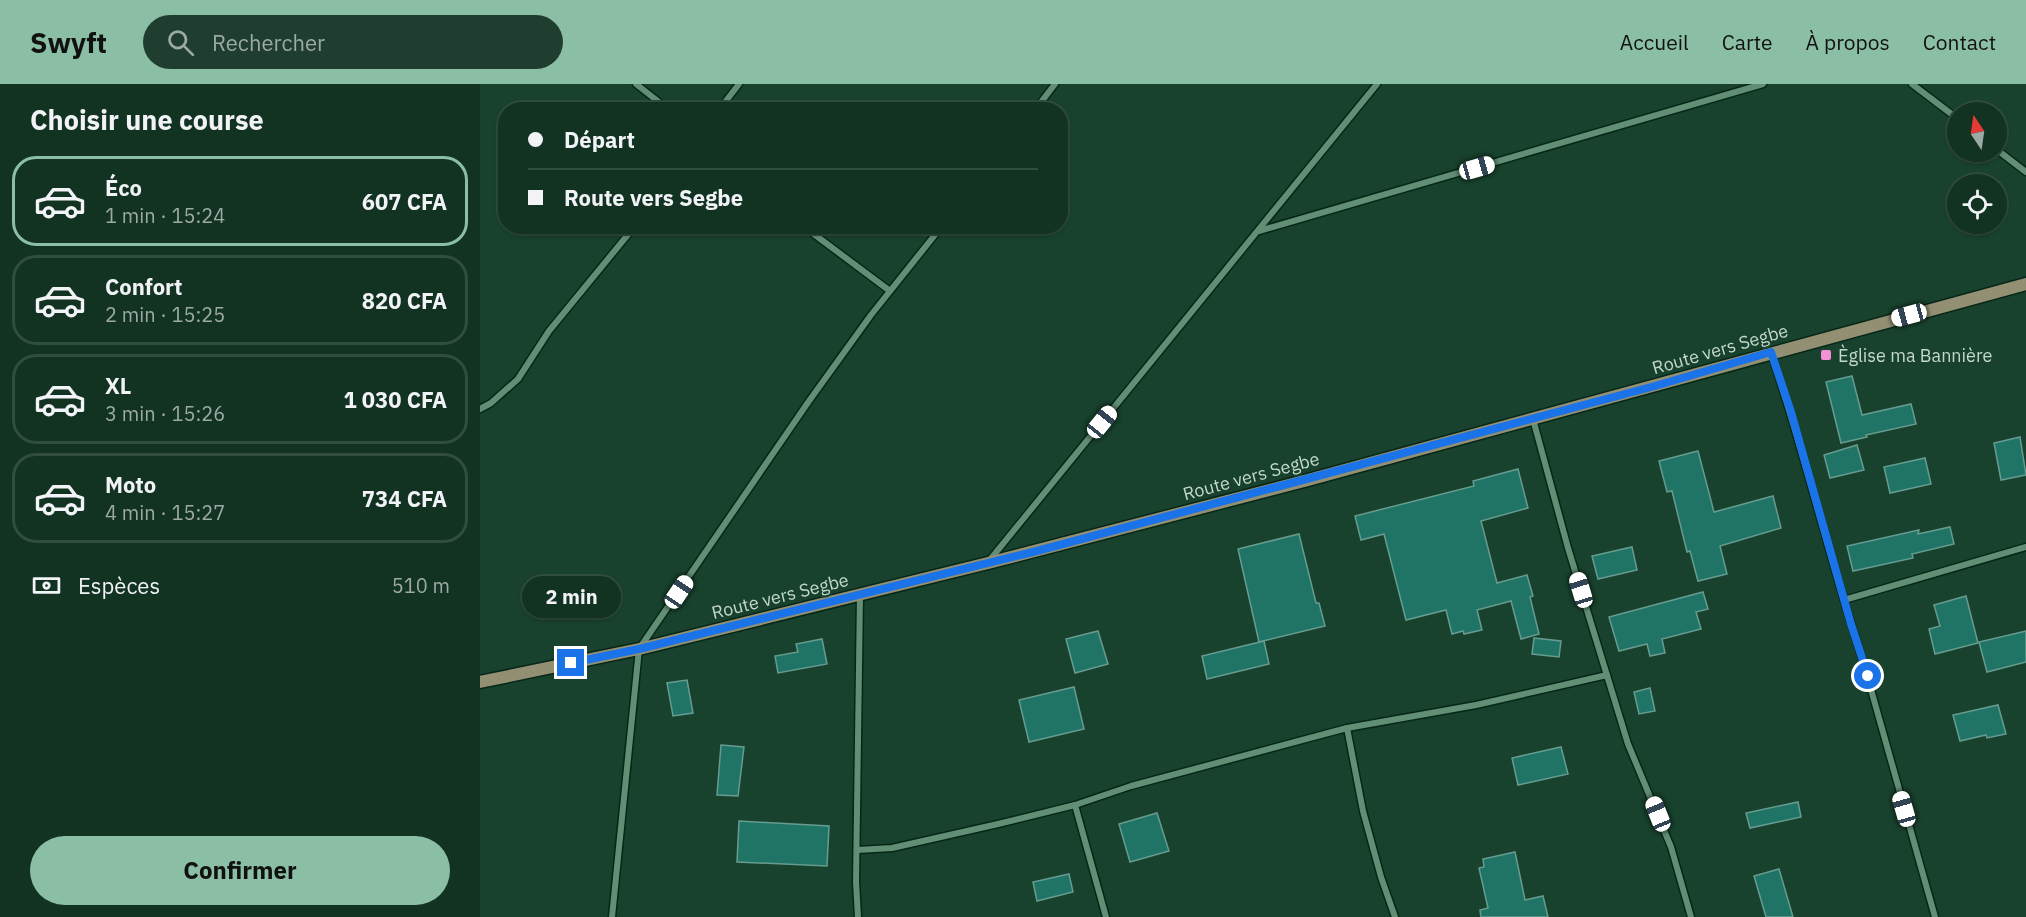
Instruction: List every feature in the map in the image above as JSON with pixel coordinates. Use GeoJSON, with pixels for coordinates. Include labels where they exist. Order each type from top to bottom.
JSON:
{"type":"FeatureCollection","features":[{"type":"Feature","properties":{"kind":"main road","name":"Route vers Segbe"},"geometry":{"type":"LineString","coordinates":[[480,682],[639,649],[987,563],[1308,480],[2026,284]]}},
{"type":"Feature","properties":{"kind":"street"},"geometry":{"type":"LineString","coordinates":[[636,84],[659,102]]}},
{"type":"Feature","properties":{"kind":"street"},"geometry":{"type":"LineString","coordinates":[[725,102],[739,84]]}},
{"type":"Feature","properties":{"kind":"street"},"geometry":{"type":"LineString","coordinates":[[1041,102],[1055,84]]}},
{"type":"Feature","properties":{"kind":"street"},"geometry":{"type":"LineString","coordinates":[[987,563],[1377,84]]}},
{"type":"Feature","properties":{"kind":"street"},"geometry":{"type":"LineString","coordinates":[[1258,231],[1763,84]]}},
{"type":"Feature","properties":{"kind":"street"},"geometry":{"type":"LineString","coordinates":[[1912,84],[1947,111]]}},
{"type":"Feature","properties":{"kind":"street"},"geometry":{"type":"LineString","coordinates":[[2007,157],[2026,172]]}},
{"type":"Feature","properties":{"kind":"street"},"geometry":{"type":"LineString","coordinates":[[480,409],[491,403],[518,379],[549,331],[628,234]]}},
{"type":"Feature","properties":{"kind":"street"},"geometry":{"type":"LineString","coordinates":[[814,234],[890,291]]}},
{"type":"Feature","properties":{"kind":"street"},"geometry":{"type":"LineString","coordinates":[[612,917],[639,649],[809,401],[890,291],[936,234]]}},
{"type":"Feature","properties":{"kind":"street"},"geometry":{"type":"LineString","coordinates":[[1771,352],[1791,412],[1872,691],[1935,917]]}},
{"type":"Feature","properties":{"kind":"street"},"geometry":{"type":"LineString","coordinates":[[1533,418],[1568,548],[1628,744],[1671,847],[1691,917]]}},
{"type":"Feature","properties":{"kind":"street"},"geometry":{"type":"LineString","coordinates":[[1844,600],[2026,547]]}},
{"type":"Feature","properties":{"kind":"street"},"geometry":{"type":"LineString","coordinates":[[858,917],[860,595]]}},
{"type":"Feature","properties":{"kind":"street"},"geometry":{"type":"LineString","coordinates":[[857,850],[892,848],[1075,805],[1131,786],[1347,728],[1488,702],[1607,675]]}},
{"type":"Feature","properties":{"kind":"street"},"geometry":{"type":"LineString","coordinates":[[1347,728],[1363,811],[1381,877],[1395,917]]}},
{"type":"Feature","properties":{"kind":"street"},"geometry":{"type":"LineString","coordinates":[[1075,805],[1106,917]]}},
{"type":"Feature","properties":{"kind":"building"},"geometry":{"type":"Polygon","coordinates":[[[1852,376],[1862,415],[1911,404],[1916,424],[1841,443],[1826,382],[1852,376]]]}},
{"type":"Feature","properties":{"kind":"building"},"geometry":{"type":"Polygon","coordinates":[[[2020,437],[2026,475],[2001,480],[1994,443],[2020,437]]]}},
{"type":"Feature","properties":{"kind":"building"},"geometry":{"type":"Polygon","coordinates":[[[1857,445],[1864,470],[1830,478],[1824,455],[1857,445]]]}},
{"type":"Feature","properties":{"kind":"building"},"geometry":{"type":"Polygon","coordinates":[[[1698,451],[1714,512],[1773,496],[1781,528],[1720,546],[1727,574],[1698,581],[1690,551],[1687,552],[1672,491],[1667,492],[1659,461],[1698,451]]]}},
{"type":"Feature","properties":{"kind":"building"},"geometry":{"type":"Polygon","coordinates":[[[1925,458],[1931,484],[1890,493],[1884,467],[1925,458]]]}},
{"type":"Feature","properties":{"kind":"building"},"geometry":{"type":"Polygon","coordinates":[[[1518,469],[1528,508],[1481,521],[1497,583],[1527,575],[1539,634],[1521,639],[1511,601],[1477,610],[1482,630],[1464,634],[1463,631],[1452,634],[1446,610],[1406,620],[1384,534],[1361,540],[1355,516],[1474,486],[1473,481],[1518,469]]]}},
{"type":"Feature","properties":{"kind":"building"},"geometry":{"type":"Polygon","coordinates":[[[1950,527],[1954,544],[1912,554],[1913,558],[1853,571],[1847,546],[1919,530],[1918,534],[1950,527]]]}},
{"type":"Feature","properties":{"kind":"building"},"geometry":{"type":"Polygon","coordinates":[[[1299,534],[1316,603],[1319,603],[1325,626],[1259,642],[1238,549],[1299,534]]]}},
{"type":"Feature","properties":{"kind":"building"},"geometry":{"type":"Polygon","coordinates":[[[1632,547],[1637,570],[1598,579],[1592,556],[1632,547]]]}},
{"type":"Feature","properties":{"kind":"building"},"geometry":{"type":"Polygon","coordinates":[[[1703,592],[1708,609],[1696,612],[1701,629],[1662,639],[1665,653],[1650,656],[1647,644],[1619,651],[1609,617],[1703,592]]]}},
{"type":"Feature","properties":{"kind":"building"},"geometry":{"type":"Polygon","coordinates":[[[1966,596],[1978,643],[1935,654],[1929,629],[1940,626],[1934,605],[1966,596]]]}},
{"type":"Feature","properties":{"kind":"building"},"geometry":{"type":"Polygon","coordinates":[[[1098,631],[1108,664],[1075,673],[1066,639],[1098,631]]]}},
{"type":"Feature","properties":{"kind":"building"},"geometry":{"type":"Polygon","coordinates":[[[2026,631],[2026,662],[1987,672],[1979,642],[2026,631]]]}},
{"type":"Feature","properties":{"kind":"building"},"geometry":{"type":"Polygon","coordinates":[[[1534,638],[1561,641],[1559,657],[1532,654],[1534,638]]]}},
{"type":"Feature","properties":{"kind":"building"},"geometry":{"type":"Polygon","coordinates":[[[822,639],[827,664],[778,673],[775,656],[798,652],[796,644],[822,639]]]}},
{"type":"Feature","properties":{"kind":"building"},"geometry":{"type":"Polygon","coordinates":[[[1264,641],[1269,664],[1207,679],[1202,656],[1264,641]]]}},
{"type":"Feature","properties":{"kind":"building"},"geometry":{"type":"Polygon","coordinates":[[[687,680],[693,713],[673,716],[667,683],[687,680]]]}},
{"type":"Feature","properties":{"kind":"building"},"geometry":{"type":"Polygon","coordinates":[[[1074,687],[1084,729],[1029,742],[1019,700],[1074,687]]]}},
{"type":"Feature","properties":{"kind":"building"},"geometry":{"type":"Polygon","coordinates":[[[1650,688],[1655,711],[1639,714],[1634,692],[1650,688]]]}},
{"type":"Feature","properties":{"kind":"building"},"geometry":{"type":"Polygon","coordinates":[[[1998,705],[2006,734],[1987,738],[1986,735],[1960,741],[1953,715],[1998,705]]]}},
{"type":"Feature","properties":{"kind":"building"},"geometry":{"type":"Polygon","coordinates":[[[721,745],[744,747],[738,796],[717,795],[721,745]]]}},
{"type":"Feature","properties":{"kind":"building"},"geometry":{"type":"Polygon","coordinates":[[[1561,747],[1568,774],[1518,785],[1512,758],[1561,747]]]}},
{"type":"Feature","properties":{"kind":"building"},"geometry":{"type":"Polygon","coordinates":[[[1798,802],[1801,817],[1750,828],[1746,813],[1798,802]]]}},
{"type":"Feature","properties":{"kind":"building"},"geometry":{"type":"Polygon","coordinates":[[[1157,813],[1169,851],[1130,862],[1119,824],[1157,813]]]}},
{"type":"Feature","properties":{"kind":"building"},"geometry":{"type":"Polygon","coordinates":[[[739,821],[829,826],[827,866],[737,862],[739,821]]]}},
{"type":"Feature","properties":{"kind":"building"},"geometry":{"type":"Polygon","coordinates":[[[1515,852],[1525,900],[1543,896],[1548,917],[1481,917],[1480,910],[1488,908],[1479,868],[1484,867],[1483,859],[1515,852]]]}},
{"type":"Feature","properties":{"kind":"building"},"geometry":{"type":"Polygon","coordinates":[[[1779,869],[1793,917],[1766,917],[1754,876],[1779,869]]]}},
{"type":"Feature","properties":{"kind":"building"},"geometry":{"type":"Polygon","coordinates":[[[1069,874],[1073,892],[1037,901],[1033,882],[1069,874]]]}},
{"type":"Feature","properties":{"kind":"place","name":"Èglise ma Bannière"},"geometry":{"type":"Point","coordinates":[1826,355]}},
{"type":"Feature","properties":{"kind":"route"},"geometry":{"type":"LineString","coordinates":[[571,663],[639,649],[1033,552],[1655,386],[1771,352],[1791,412],[1868,676]]}}]}
